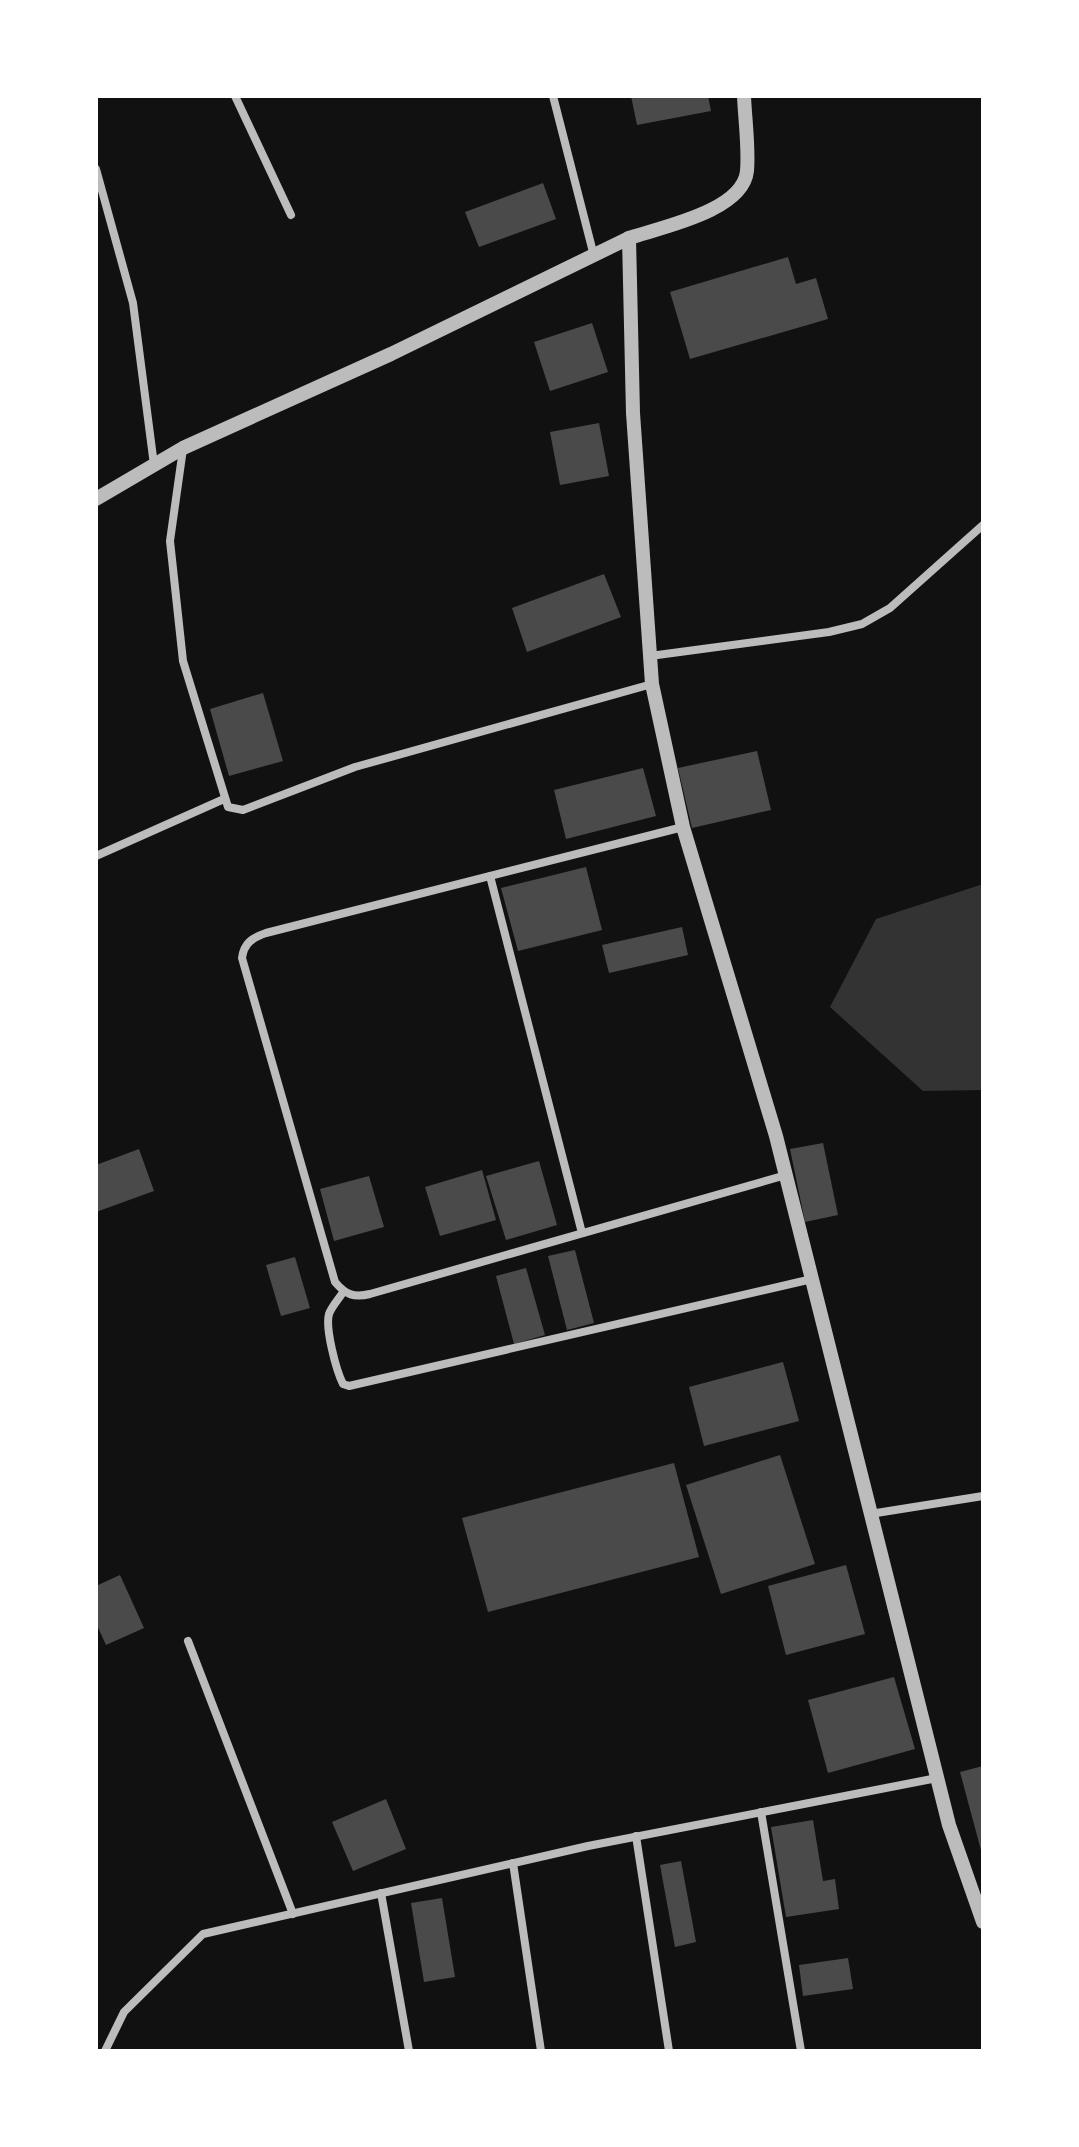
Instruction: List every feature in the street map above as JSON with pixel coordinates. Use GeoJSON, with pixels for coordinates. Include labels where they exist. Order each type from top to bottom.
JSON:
{"type":"FeatureCollection","features":[{"type":"Feature","properties":{"kind":"street"},"geometry":{"type":"LineString","coordinates":[[235,96],[291,215]]}},
{"type":"Feature","properties":{"kind":"street"},"geometry":{"type":"LineString","coordinates":[[553,96],[594,256]]}},
{"type":"Feature","properties":{"kind":"street"},"geometry":{"type":"LineString","coordinates":[[96,499],[183,448],[391,354],[629,238],[726,203],[739,192],[747,173],[744,96]]}},
{"type":"Feature","properties":{"kind":"street"},"geometry":{"type":"LineString","coordinates":[[96,169],[133,303],[154,465]]}},
{"type":"Feature","properties":{"kind":"street"},"geometry":{"type":"LineString","coordinates":[[629,238],[633,413],[652,684],[683,827],[786,1175],[949,1825],[983,1922]]}},
{"type":"Feature","properties":{"kind":"street"},"geometry":{"type":"LineString","coordinates":[[183,448],[170,541],[183,661],[228,807],[243,810],[355,767],[652,684]]}},
{"type":"Feature","properties":{"kind":"street"},"geometry":{"type":"LineString","coordinates":[[650,656],[829,632],[862,624],[890,608],[983,525]]}},
{"type":"Feature","properties":{"kind":"street"},"geometry":{"type":"LineString","coordinates":[[96,856],[224,799]]}},
{"type":"Feature","properties":{"kind":"street"},"geometry":{"type":"LineString","coordinates":[[683,827],[266,933],[244,946],[242,958],[335,1282],[343,1292],[356,1297],[370,1294],[786,1175]]}},
{"type":"Feature","properties":{"kind":"street"},"geometry":{"type":"LineString","coordinates":[[490,876],[582,1233]]}},
{"type":"Feature","properties":{"kind":"street"},"geometry":{"type":"LineString","coordinates":[[343,1292],[329,1314],[328,1324],[339,1375],[343,1384],[349,1386],[812,1279]]}},
{"type":"Feature","properties":{"kind":"street"},"geometry":{"type":"LineString","coordinates":[[870,1514],[983,1496]]}},
{"type":"Feature","properties":{"kind":"street"},"geometry":{"type":"LineString","coordinates":[[188,1641],[293,1914]]}},
{"type":"Feature","properties":{"kind":"street"},"geometry":{"type":"LineString","coordinates":[[105,2051],[124,2012],[203,1934],[636,1836],[937,1778]]}},
{"type":"Feature","properties":{"kind":"street"},"geometry":{"type":"LineString","coordinates":[[761,1812],[801,2051]]}},
{"type":"Feature","properties":{"kind":"street"},"geometry":{"type":"LineString","coordinates":[[636,1836],[669,2051]]}},
{"type":"Feature","properties":{"kind":"street"},"geometry":{"type":"LineString","coordinates":[[513,1863],[541,2051]]}},
{"type":"Feature","properties":{"kind":"street"},"geometry":{"type":"LineString","coordinates":[[381,1893],[409,2051]]}},
{"type":"Feature","properties":{"kind":"shaded area"},"geometry":{"type":"Polygon","coordinates":[[[983,884],[983,1090],[923,1091],[830,1007],[876,919],[983,884]]]}},
{"type":"Feature","properties":{"kind":"building"},"geometry":{"type":"Polygon","coordinates":[[[631,96],[708,96],[711,111],[637,125],[631,96]]]}},
{"type":"Feature","properties":{"kind":"building"},"geometry":{"type":"Polygon","coordinates":[[[543,183],[556,219],[479,247],[465,212],[543,183]]]}},
{"type":"Feature","properties":{"kind":"building"},"geometry":{"type":"Polygon","coordinates":[[[788,257],[796,284],[816,278],[828,319],[690,359],[670,292],[788,257]]]}},
{"type":"Feature","properties":{"kind":"building"},"geometry":{"type":"Polygon","coordinates":[[[592,323],[608,372],[550,391],[534,342],[592,323]]]}},
{"type":"Feature","properties":{"kind":"building"},"geometry":{"type":"Polygon","coordinates":[[[599,423],[609,476],[560,485],[550,432],[599,423]]]}},
{"type":"Feature","properties":{"kind":"building"},"geometry":{"type":"Polygon","coordinates":[[[604,574],[621,617],[527,652],[512,608],[604,574]]]}},
{"type":"Feature","properties":{"kind":"building"},"geometry":{"type":"Polygon","coordinates":[[[263,693],[283,761],[229,776],[210,709],[263,693]]]}},
{"type":"Feature","properties":{"kind":"building"},"geometry":{"type":"Polygon","coordinates":[[[757,751],[771,810],[692,828],[678,768],[757,751]]]}},
{"type":"Feature","properties":{"kind":"building"},"geometry":{"type":"Polygon","coordinates":[[[643,768],[656,816],[566,839],[554,790],[643,768]]]}},
{"type":"Feature","properties":{"kind":"building"},"geometry":{"type":"Polygon","coordinates":[[[586,867],[602,930],[518,951],[501,888],[586,867]]]}},
{"type":"Feature","properties":{"kind":"building"},"geometry":{"type":"Polygon","coordinates":[[[682,927],[688,955],[609,973],[602,945],[682,927]]]}},
{"type":"Feature","properties":{"kind":"building"},"geometry":{"type":"Polygon","coordinates":[[[823,1143],[838,1215],[805,1222],[790,1149],[823,1143]]]}},
{"type":"Feature","properties":{"kind":"building"},"geometry":{"type":"Polygon","coordinates":[[[139,1149],[154,1191],[96,1212],[96,1165],[139,1149]]]}},
{"type":"Feature","properties":{"kind":"building"},"geometry":{"type":"Polygon","coordinates":[[[539,1161],[557,1225],[506,1240],[486,1176],[539,1161]]]}},
{"type":"Feature","properties":{"kind":"building"},"geometry":{"type":"Polygon","coordinates":[[[482,1170],[496,1220],[440,1236],[425,1187],[482,1170]]]}},
{"type":"Feature","properties":{"kind":"building"},"geometry":{"type":"Polygon","coordinates":[[[369,1176],[384,1227],[334,1241],[320,1189],[369,1176]]]}},
{"type":"Feature","properties":{"kind":"building"},"geometry":{"type":"Polygon","coordinates":[[[575,1250],[594,1323],[567,1330],[548,1256],[575,1250]]]}},
{"type":"Feature","properties":{"kind":"building"},"geometry":{"type":"Polygon","coordinates":[[[295,1257],[310,1308],[281,1316],[266,1265],[295,1257]]]}},
{"type":"Feature","properties":{"kind":"building"},"geometry":{"type":"Polygon","coordinates":[[[526,1268],[545,1335],[514,1344],[496,1276],[526,1268]]]}},
{"type":"Feature","properties":{"kind":"building"},"geometry":{"type":"Polygon","coordinates":[[[783,1362],[799,1421],[704,1446],[689,1387],[783,1362]]]}},
{"type":"Feature","properties":{"kind":"building"},"geometry":{"type":"Polygon","coordinates":[[[780,1455],[815,1564],[721,1594],[686,1485],[780,1455]]]}},
{"type":"Feature","properties":{"kind":"building"},"geometry":{"type":"Polygon","coordinates":[[[674,1463],[699,1557],[488,1612],[462,1518],[674,1463]]]}},
{"type":"Feature","properties":{"kind":"building"},"geometry":{"type":"Polygon","coordinates":[[[846,1565],[865,1634],[786,1655],[768,1586],[846,1565]]]}},
{"type":"Feature","properties":{"kind":"building"},"geometry":{"type":"Polygon","coordinates":[[[120,1575],[144,1628],[106,1645],[96,1623],[96,1586],[120,1575]]]}},
{"type":"Feature","properties":{"kind":"building"},"geometry":{"type":"Polygon","coordinates":[[[894,1677],[915,1749],[828,1773],[808,1700],[894,1677]]]}},
{"type":"Feature","properties":{"kind":"building"},"geometry":{"type":"Polygon","coordinates":[[[983,1766],[983,1854],[982,1854],[960,1772],[983,1766]]]}},
{"type":"Feature","properties":{"kind":"building"},"geometry":{"type":"Polygon","coordinates":[[[386,1799],[406,1849],[353,1871],[332,1822],[386,1799]]]}},
{"type":"Feature","properties":{"kind":"building"},"geometry":{"type":"Polygon","coordinates":[[[813,1820],[823,1881],[835,1879],[839,1909],[786,1917],[771,1827],[813,1820]]]}},
{"type":"Feature","properties":{"kind":"building"},"geometry":{"type":"Polygon","coordinates":[[[681,1861],[696,1942],[675,1947],[660,1865],[681,1861]]]}},
{"type":"Feature","properties":{"kind":"building"},"geometry":{"type":"Polygon","coordinates":[[[442,1898],[455,1977],[424,1982],[411,1903],[442,1898]]]}},
{"type":"Feature","properties":{"kind":"building"},"geometry":{"type":"Polygon","coordinates":[[[848,1958],[853,1989],[803,1996],[799,1965],[848,1958]]]}}]}
